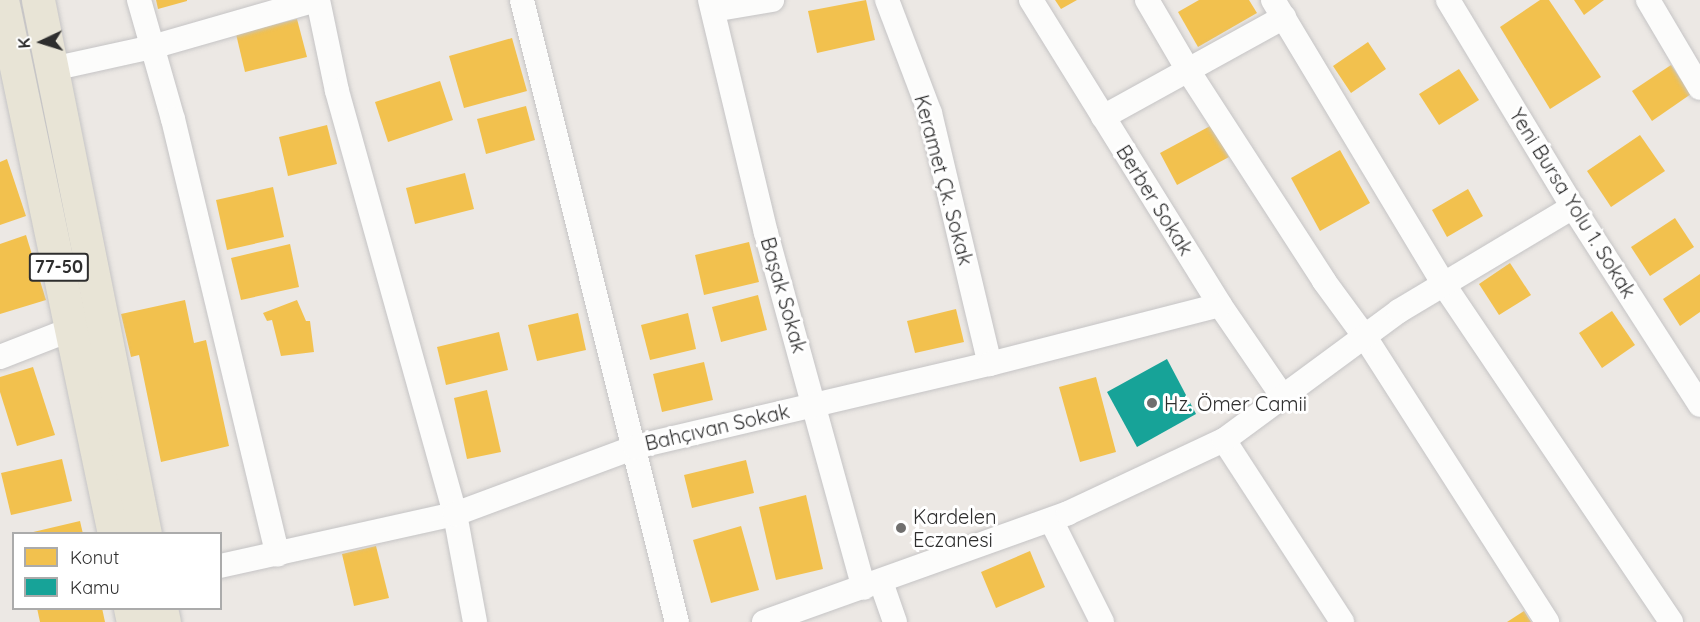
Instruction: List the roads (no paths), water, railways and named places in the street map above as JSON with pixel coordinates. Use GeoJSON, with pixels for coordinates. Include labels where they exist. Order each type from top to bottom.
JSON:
{"type":"FeatureCollection","features":[{"type":"Feature","properties":{"kind":"main road","name":"77-50"},"geometry":{"type":"LineString","coordinates":[[2,0],[114,532]]}},
{"type":"Feature","properties":{"kind":"main road","name":"77-50"},"geometry":{"type":"LineString","coordinates":[[38,0],[145,532]]}},
{"type":"Feature","properties":{"kind":"street"},"geometry":{"type":"LineString","coordinates":[[139,0],[173,119],[278,555]]}},
{"type":"Feature","properties":{"kind":"street"},"geometry":{"type":"LineString","coordinates":[[52,69],[152,47],[317,0],[337,91],[455,514],[475,622]]}},
{"type":"Feature","properties":{"kind":"street"},"geometry":{"type":"LineString","coordinates":[[522,0],[677,622]]}},
{"type":"Feature","properties":{"kind":"street"},"geometry":{"type":"LineString","coordinates":[[711,5],[772,0]]}},
{"type":"Feature","properties":{"kind":"street","name":"Keramet Çk. Sokak"},"geometry":{"type":"LineString","coordinates":[[886,0],[930,113],[990,364]]}},
{"type":"Feature","properties":{"kind":"street","name":"Berber Sokak"},"geometry":{"type":"LineString","coordinates":[[1031,0],[1220,305],[1283,397]]}},
{"type":"Feature","properties":{"kind":"street"},"geometry":{"type":"LineString","coordinates":[[1147,0],[1189,72],[1324,281],[1365,337],[1547,622]]}},
{"type":"Feature","properties":{"kind":"street"},"geometry":{"type":"LineString","coordinates":[[1648,0],[1700,88]]}},
{"type":"Feature","properties":{"kind":"street","name":"Yeni Bursa Yolu 1. Sokak"},"geometry":{"type":"LineString","coordinates":[[1455,3],[1573,207],[1700,405]]}},
{"type":"Feature","properties":{"kind":"street","name":"Başak Sokak"},"geometry":{"type":"LineString","coordinates":[[711,5],[766,233],[815,404],[872,585],[895,622]]}},
{"type":"Feature","properties":{"kind":"street"},"geometry":{"type":"LineString","coordinates":[[1104,117],[1189,72],[1278,9],[1444,285],[1671,622]]}},
{"type":"Feature","properties":{"kind":"street"},"geometry":{"type":"LineString","coordinates":[[764,622],[1051,520],[1224,440],[1365,337],[1444,285],[1573,207]]}},
{"type":"Feature","properties":{"kind":"street","name":"Bahçıvan Sokak"},"geometry":{"type":"LineString","coordinates":[[222,566],[455,514],[635,447],[990,364],[1220,305]]}},
{"type":"Feature","properties":{"kind":"street"},"geometry":{"type":"LineString","coordinates":[[0,357],[72,329]]}},
{"type":"Feature","properties":{"kind":"street"},"geometry":{"type":"LineString","coordinates":[[1224,440],[1342,622]]}},
{"type":"Feature","properties":{"kind":"street"},"geometry":{"type":"LineString","coordinates":[[1051,520],[1102,622]]}},
{"type":"Feature","properties":{"kind":"place","name":"Hz. Ömer Camii"},"geometry":{"type":"Point","coordinates":[1152,403]}},
{"type":"Feature","properties":{"kind":"place","name":"Kardelen Eczanesi"},"geometry":{"type":"Point","coordinates":[901,528]}}]}
